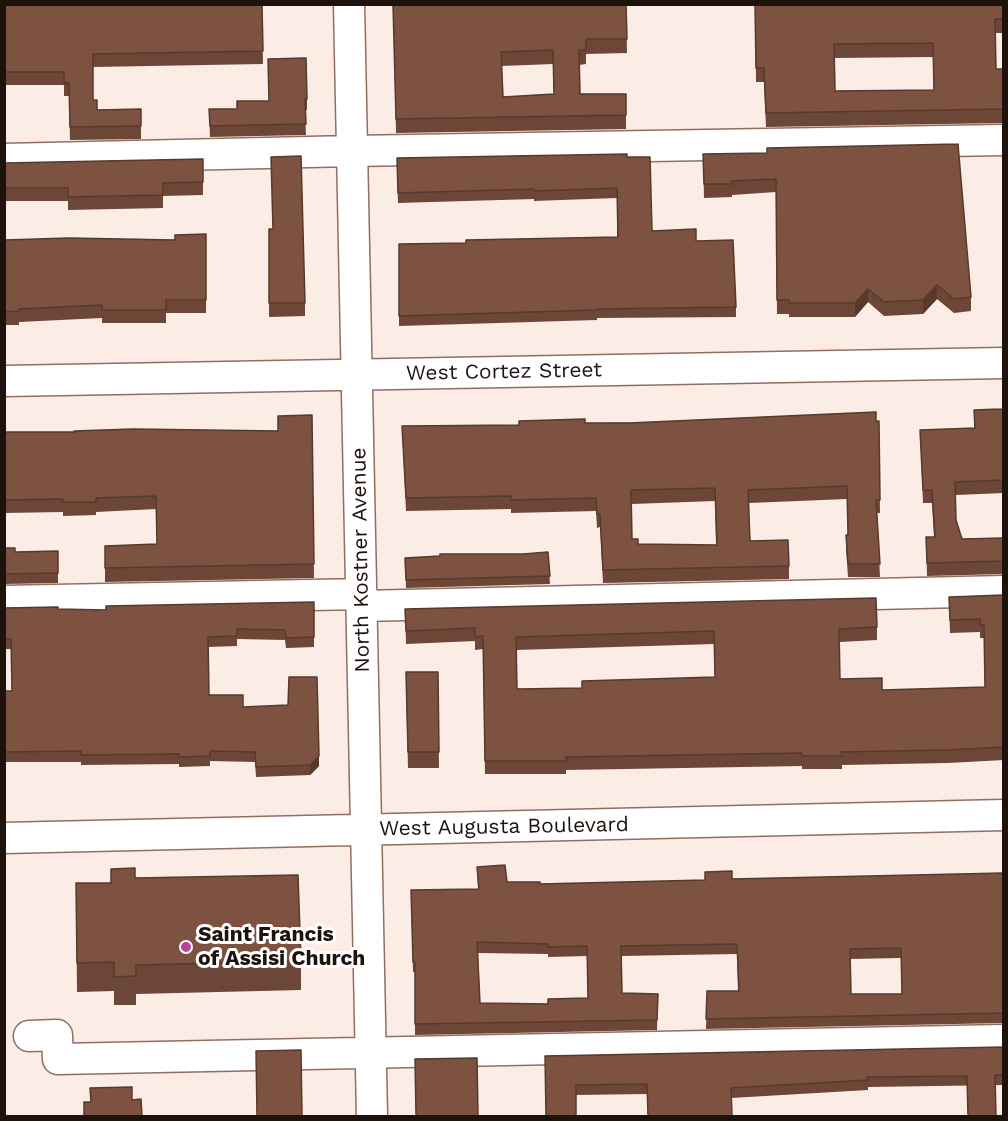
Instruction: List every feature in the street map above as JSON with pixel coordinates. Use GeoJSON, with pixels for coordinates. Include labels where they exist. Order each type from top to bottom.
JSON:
{"type":"FeatureCollection","features":[{"type":"Feature","properties":{"kind":"street","name":"North Kostner Avenue"},"geometry":{"type":"LineString","coordinates":[[349,4],[372,1116]]}},
{"type":"Feature","properties":{"kind":"street"},"geometry":{"type":"LineString","coordinates":[[4,159],[1004,140]]}},
{"type":"Feature","properties":{"kind":"street","name":"West Cortez Street"},"geometry":{"type":"LineString","coordinates":[[4,381],[1004,363]]}},
{"type":"Feature","properties":{"kind":"street"},"geometry":{"type":"LineString","coordinates":[[4,601],[362,600],[1004,591]]}},
{"type":"Feature","properties":{"kind":"street","name":"West Augusta Boulevard"},"geometry":{"type":"LineString","coordinates":[[4,838],[1004,815]]}},
{"type":"Feature","properties":{"kind":"street"},"geometry":{"type":"LineString","coordinates":[[29,1036],[57,1035],[58,1059],[1004,1040]]}},
{"type":"Feature","properties":{"kind":"building"},"geometry":{"type":"Polygon","coordinates":[[[4,4],[262,4],[263,51],[93,54],[93,100],[97,100],[97,110],[141,109],[141,126],[70,127],[69,83],[64,83],[64,72],[4,72],[4,4]]]}},
{"type":"Feature","properties":{"kind":"building"},"geometry":{"type":"Polygon","coordinates":[[[393,4],[626,4],[627,39],[586,39],[586,50],[579,50],[580,94],[626,94],[626,115],[396,119],[393,4]],[[553,50],[501,52],[503,97],[554,94],[553,50]]]}},
{"type":"Feature","properties":{"kind":"building"},"geometry":{"type":"Polygon","coordinates":[[[755,4],[1004,4],[1004,19],[995,19],[996,69],[1004,69],[1004,109],[766,113],[764,68],[756,68],[755,4]],[[933,43],[834,44],[835,91],[934,90],[933,43]]]}},
{"type":"Feature","properties":{"kind":"building"},"geometry":{"type":"Polygon","coordinates":[[[306,58],[306,124],[210,126],[209,109],[237,109],[237,101],[269,101],[268,59],[306,58]]]}},
{"type":"Feature","properties":{"kind":"building"},"geometry":{"type":"Polygon","coordinates":[[[958,144],[971,297],[954,299],[937,285],[923,300],[884,302],[868,289],[855,303],[789,303],[789,300],[777,300],[776,179],[731,181],[732,184],[704,184],[703,154],[767,153],[767,148],[958,144]]]}},
{"type":"Feature","properties":{"kind":"building"},"geometry":{"type":"Polygon","coordinates":[[[627,154],[627,157],[650,157],[652,231],[696,229],[696,241],[733,240],[736,307],[399,316],[399,244],[466,243],[466,240],[618,237],[617,188],[398,193],[397,158],[627,154]]]}},
{"type":"Feature","properties":{"kind":"building"},"geometry":{"type":"Polygon","coordinates":[[[301,156],[305,303],[269,303],[269,229],[273,229],[271,157],[301,156]]]}},
{"type":"Feature","properties":{"kind":"building"},"geometry":{"type":"Polygon","coordinates":[[[203,159],[203,182],[163,183],[163,195],[68,197],[68,188],[4,188],[4,163],[203,159]]]}},
{"type":"Feature","properties":{"kind":"building"},"geometry":{"type":"Polygon","coordinates":[[[206,234],[206,300],[166,300],[166,310],[102,310],[102,305],[19,309],[19,311],[4,312],[4,240],[69,238],[175,240],[175,235],[206,234]]]}},
{"type":"Feature","properties":{"kind":"building"},"geometry":{"type":"Polygon","coordinates":[[[974,410],[1004,410],[1004,480],[955,482],[956,520],[962,539],[1004,538],[1004,561],[927,563],[926,537],[935,537],[932,490],[923,490],[920,430],[975,428],[974,410]]]}},
{"type":"Feature","properties":{"kind":"building"},"geometry":{"type":"Polygon","coordinates":[[[876,412],[876,421],[879,421],[880,500],[876,500],[880,564],[848,564],[847,486],[748,490],[750,541],[788,540],[789,566],[603,570],[600,514],[597,514],[596,498],[511,500],[511,496],[406,498],[402,426],[519,425],[519,421],[585,419],[585,423],[876,412]],[[715,488],[631,490],[632,539],[638,539],[638,544],[717,545],[715,488]]]}},
{"type":"Feature","properties":{"kind":"building"},"geometry":{"type":"Polygon","coordinates":[[[312,415],[314,564],[105,568],[105,546],[157,544],[156,496],[96,498],[96,502],[63,502],[63,499],[4,500],[4,432],[133,429],[278,431],[278,416],[312,415]]]}},
{"type":"Feature","properties":{"kind":"building"},"geometry":{"type":"Polygon","coordinates":[[[4,548],[15,548],[15,552],[58,551],[58,573],[4,574],[4,548]]]}},
{"type":"Feature","properties":{"kind":"building"},"geometry":{"type":"Polygon","coordinates":[[[548,552],[550,576],[406,580],[405,558],[440,556],[440,554],[548,552]]]}},
{"type":"Feature","properties":{"kind":"building"},"geometry":{"type":"Polygon","coordinates":[[[1004,595],[1004,747],[841,752],[842,756],[802,756],[802,753],[566,757],[566,761],[485,761],[483,636],[475,637],[475,628],[406,631],[405,609],[876,598],[877,627],[839,629],[840,679],[882,678],[882,690],[985,687],[984,625],[980,625],[980,619],[950,620],[949,597],[1004,595]],[[714,631],[516,637],[517,689],[582,688],[582,681],[715,677],[714,631]]]}},
{"type":"Feature","properties":{"kind":"building"},"geometry":{"type":"Polygon","coordinates":[[[314,602],[314,637],[286,638],[285,630],[237,629],[237,636],[208,637],[209,695],[243,695],[243,707],[288,705],[289,677],[317,677],[319,756],[310,765],[256,767],[255,752],[210,751],[210,756],[179,757],[179,754],[81,755],[81,751],[4,752],[4,691],[12,691],[11,639],[4,639],[4,608],[58,607],[58,609],[106,610],[106,606],[314,602]]]}},
{"type":"Feature","properties":{"kind":"building"},"geometry":{"type":"Polygon","coordinates":[[[406,672],[438,672],[439,752],[408,752],[406,672]]]}},
{"type":"Feature","properties":{"kind":"building"},"geometry":{"type":"Polygon","coordinates":[[[505,865],[507,882],[540,882],[540,884],[705,880],[705,872],[732,871],[732,879],[1004,873],[1004,1013],[706,1019],[707,991],[739,991],[737,944],[621,946],[622,993],[658,994],[657,1020],[415,1024],[415,962],[413,962],[411,890],[479,889],[477,867],[505,865]],[[477,942],[480,1003],[548,1004],[548,999],[588,998],[587,946],[548,947],[548,944],[477,942]],[[901,948],[850,949],[851,994],[902,994],[901,948]]]}},
{"type":"Feature","properties":{"kind":"building","name":"Saint Francis of Assisi Church"},"geometry":{"type":"Polygon","coordinates":[[[135,868],[135,878],[298,875],[301,961],[136,965],[136,976],[114,977],[114,962],[77,963],[76,883],[111,883],[111,869],[135,868]]]}},
{"type":"Feature","properties":{"kind":"building"},"geometry":{"type":"Polygon","coordinates":[[[1004,1047],[1004,1075],[995,1075],[996,1116],[968,1116],[967,1076],[867,1077],[868,1080],[731,1088],[732,1116],[648,1116],[647,1084],[576,1085],[576,1116],[546,1116],[545,1056],[1004,1047]]]}},
{"type":"Feature","properties":{"kind":"building"},"geometry":{"type":"Polygon","coordinates":[[[301,1050],[302,1116],[257,1116],[256,1051],[301,1050]]]}},
{"type":"Feature","properties":{"kind":"building"},"geometry":{"type":"Polygon","coordinates":[[[477,1058],[478,1116],[416,1116],[415,1059],[477,1058]]]}},
{"type":"Feature","properties":{"kind":"building"},"geometry":{"type":"Polygon","coordinates":[[[132,1087],[132,1100],[141,1099],[142,1116],[84,1116],[84,1102],[91,1102],[90,1088],[132,1087]]]}},
{"type":"Feature","properties":{"kind":"place","name":"Saint Francis of Assisi Church"},"geometry":{"type":"Point","coordinates":[186,947]}}]}
